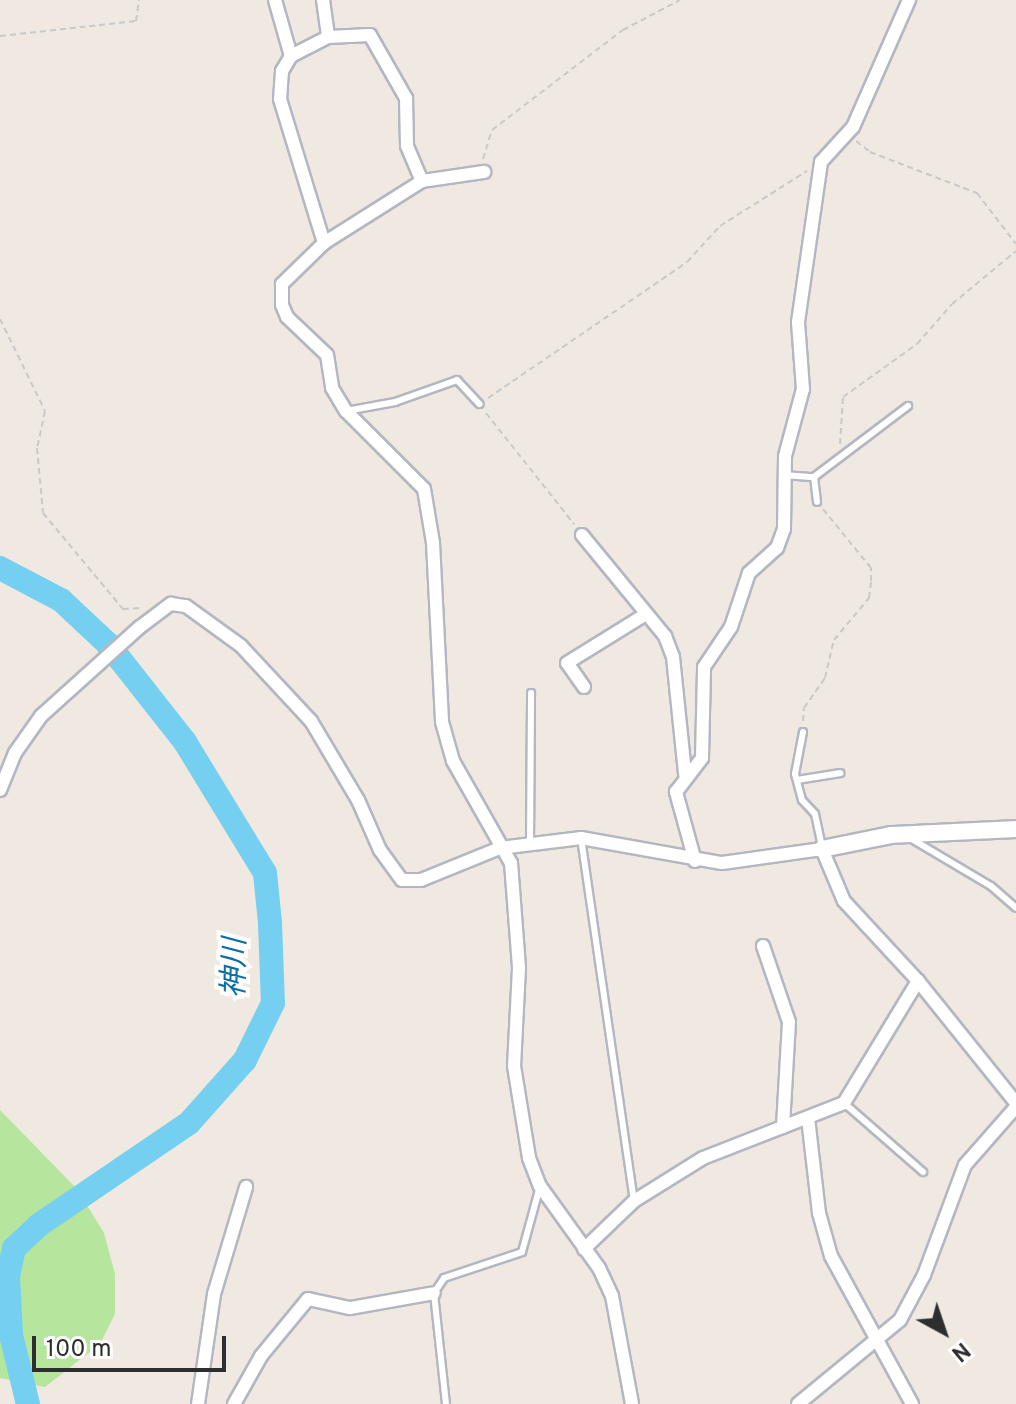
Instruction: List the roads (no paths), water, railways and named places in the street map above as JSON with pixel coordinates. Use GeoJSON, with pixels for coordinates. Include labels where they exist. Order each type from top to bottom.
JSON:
{"type":"FeatureCollection","features":[{"type":"Feature","properties":{"kind":"street"},"geometry":{"type":"LineString","coordinates":[[275,0],[291,56]]}},
{"type":"Feature","properties":{"kind":"street"},"geometry":{"type":"LineString","coordinates":[[323,0],[328,37]]}},
{"type":"Feature","properties":{"kind":"street"},"geometry":{"type":"LineString","coordinates":[[695,861],[676,792],[685,774],[702,758],[704,667],[731,627],[749,573],[777,548],[784,529],[783,475],[801,406],[798,322],[821,162],[847,133],[875,82],[909,0]]}},
{"type":"Feature","properties":{"kind":"street"},"geometry":{"type":"LineString","coordinates":[[324,243],[280,99],[282,71],[291,56],[328,37],[370,35],[406,98],[407,146],[422,181]]}},
{"type":"Feature","properties":{"kind":"street"},"geometry":{"type":"LineString","coordinates":[[484,172],[422,181],[324,243],[282,284],[282,305],[287,317],[327,355],[332,388],[346,411],[424,489],[433,543],[442,722],[453,761],[511,863],[519,968],[514,1066],[529,1158],[540,1186],[612,1296],[632,1404]]}},
{"type":"Feature","properties":{"kind":"street"},"geometry":{"type":"LineString","coordinates":[[582,535],[665,636],[673,657],[685,774]]}},
{"type":"Feature","properties":{"kind":"street"},"geometry":{"type":"LineString","coordinates":[[0,790],[15,753],[41,716],[88,671],[171,604],[186,606],[204,615],[278,681],[318,732],[380,850],[402,880],[421,880],[500,848],[581,838],[695,861],[722,863],[906,834],[1016,829]]}},
{"type":"Feature","properties":{"kind":"street"},"geometry":{"type":"LineString","coordinates":[[584,687],[567,663],[646,614]]}},
{"type":"Feature","properties":{"kind":"street"},"geometry":{"type":"LineString","coordinates":[[798,1404],[900,1320],[924,1275],[965,1165],[1016,1105],[918,981],[844,901],[822,849]]}},
{"type":"Feature","properties":{"kind":"street"},"geometry":{"type":"LineString","coordinates":[[763,946],[789,1022],[783,1127]]}},
{"type":"Feature","properties":{"kind":"street"},"geometry":{"type":"LineString","coordinates":[[584,1249],[634,1201],[703,1158],[844,1103],[918,981]]}},
{"type":"Feature","properties":{"kind":"street"},"geometry":{"type":"LineString","coordinates":[[808,1118],[819,1213],[831,1256],[912,1404]]}},
{"type":"Feature","properties":{"kind":"street"},"geometry":{"type":"LineString","coordinates":[[198,1404],[214,1294],[246,1187]]}},
{"type":"Feature","properties":{"kind":"street"},"geometry":{"type":"LineString","coordinates":[[234,1404],[261,1356],[294,1310],[308,1299],[350,1308],[434,1293]]}},
{"type":"Feature","properties":{"kind":"lane"},"geometry":{"type":"LineString","coordinates":[[346,411],[395,402],[457,380],[479,404]]}},
{"type":"Feature","properties":{"kind":"lane"},"geometry":{"type":"LineString","coordinates":[[783,475],[814,477],[908,406]]}},
{"type":"Feature","properties":{"kind":"lane"},"geometry":{"type":"LineString","coordinates":[[814,477],[817,502]]}},
{"type":"Feature","properties":{"kind":"lane"},"geometry":{"type":"LineString","coordinates":[[530,844],[531,693]]}},
{"type":"Feature","properties":{"kind":"lane"},"geometry":{"type":"LineString","coordinates":[[803,732],[797,780],[802,800],[815,814],[822,849]]}},
{"type":"Feature","properties":{"kind":"lane"},"geometry":{"type":"LineString","coordinates":[[797,780],[840,773]]}},
{"type":"Feature","properties":{"kind":"lane"},"geometry":{"type":"LineString","coordinates":[[906,834],[1016,908]]}},
{"type":"Feature","properties":{"kind":"lane"},"geometry":{"type":"LineString","coordinates":[[581,838],[634,1201]]}},
{"type":"Feature","properties":{"kind":"lane"},"geometry":{"type":"LineString","coordinates":[[844,1103],[923,1172]]}},
{"type":"Feature","properties":{"kind":"lane"},"geometry":{"type":"LineString","coordinates":[[446,1404],[434,1293],[444,1278],[522,1252],[540,1186]]}},
{"type":"Feature","properties":{"kind":"waterway","name":"神川"},"geometry":{"type":"LineString","coordinates":[[0,568],[61,600],[108,644],[185,742],[265,873],[273,1003],[245,1060],[189,1123],[39,1225],[14,1248],[8,1277],[11,1335],[28,1404]]}}]}
